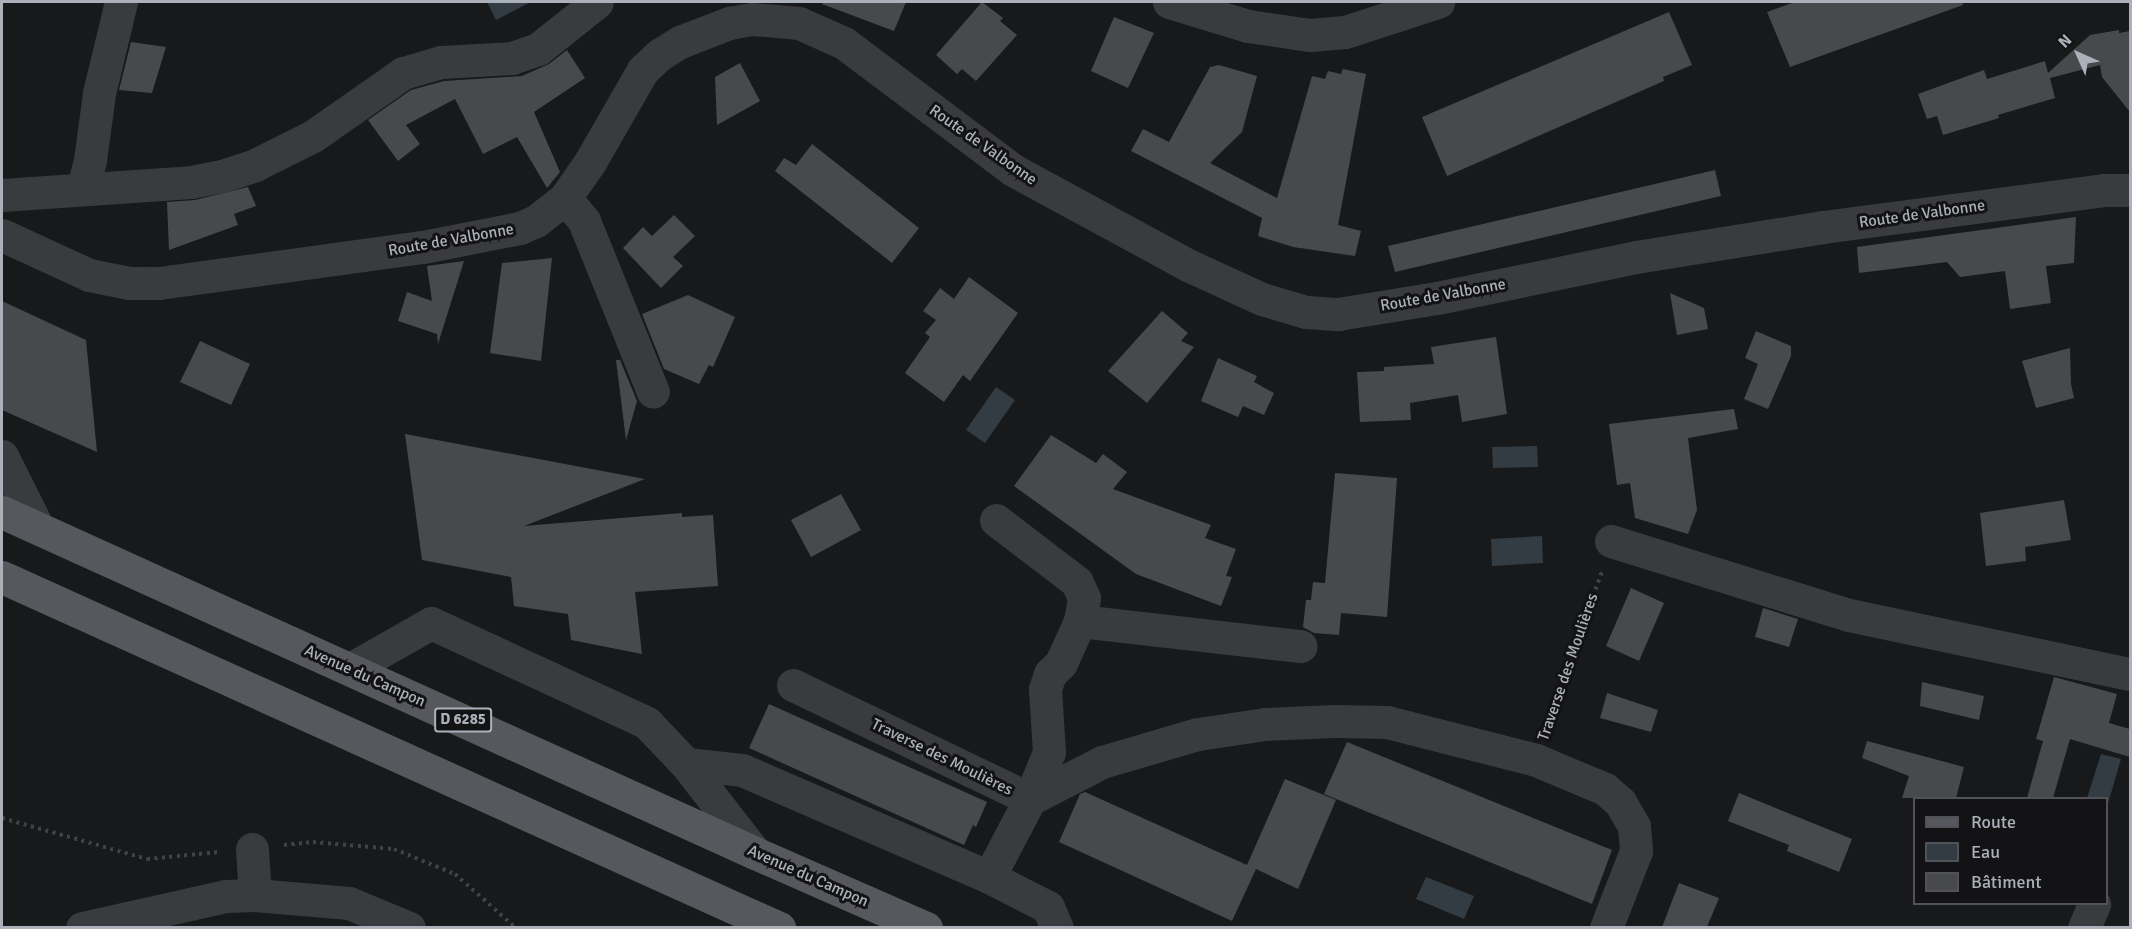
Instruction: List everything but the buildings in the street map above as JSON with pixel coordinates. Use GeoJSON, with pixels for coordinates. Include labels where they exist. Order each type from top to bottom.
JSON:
{"type":"FeatureCollection","features":[{"type":"Feature","properties":{"kind":"main road","name":"Avenue du Campon"},"geometry":{"type":"LineString","coordinates":[[2,512],[754,853],[926,927]]}},
{"type":"Feature","properties":{"kind":"main road"},"geometry":{"type":"LineString","coordinates":[[2,577],[779,927]]}},
{"type":"Feature","properties":{"kind":"street"},"geometry":{"type":"LineString","coordinates":[[83,188],[90,160],[99,93],[121,2]]}},
{"type":"Feature","properties":{"kind":"street"},"geometry":{"type":"LineString","coordinates":[[2,195],[191,182],[255,165],[313,136],[403,73],[441,62],[524,56],[552,39],[597,2]]}},
{"type":"Feature","properties":{"kind":"street"},"geometry":{"type":"LineString","coordinates":[[1169,2],[1248,26],[1310,35],[1345,32],[1438,2]]}},
{"type":"Feature","properties":{"kind":"street","name":"Route de Valbonne"},"geometry":{"type":"LineString","coordinates":[[2,235],[89,275],[129,282],[159,283],[221,277],[497,234],[536,221],[565,198],[590,162],[643,70],[680,42],[729,23],[752,19],[799,24],[844,43],[1013,170],[1190,266],[1262,299],[1306,312],[1338,314],[1437,298],[1636,257],[1823,227],[2104,190],[2130,190]]}},
{"type":"Feature","properties":{"kind":"street"},"geometry":{"type":"LineString","coordinates":[[565,198],[584,220],[653,392]]}},
{"type":"Feature","properties":{"kind":"street"},"geometry":{"type":"LineString","coordinates":[[2,456],[38,528]]}},
{"type":"Feature","properties":{"kind":"street"},"geometry":{"type":"LineString","coordinates":[[989,877],[1030,799],[1049,752],[1045,689],[1050,674],[1061,663],[1080,621],[1083,598],[1077,582],[996,520]]}},
{"type":"Feature","properties":{"kind":"street"},"geometry":{"type":"LineString","coordinates":[[1611,542],[1849,615],[2130,674]]}},
{"type":"Feature","properties":{"kind":"street"},"geometry":{"type":"LineString","coordinates":[[1080,621],[1301,646]]}},
{"type":"Feature","properties":{"kind":"street"},"geometry":{"type":"LineString","coordinates":[[350,669],[431,623],[647,723],[686,764],[754,853]]}},
{"type":"Feature","properties":{"kind":"street","name":"Traverse des Moulières"},"geometry":{"type":"LineString","coordinates":[[794,685],[1030,799],[1102,762],[1198,734],[1265,724],[1335,721],[1387,722],[1536,760]]}},
{"type":"Feature","properties":{"kind":"street"},"geometry":{"type":"LineString","coordinates":[[1536,760],[1605,789],[1620,802],[1634,826],[1636,850],[1606,927]]}},
{"type":"Feature","properties":{"kind":"street"},"geometry":{"type":"LineString","coordinates":[[686,764],[742,771],[989,877],[1048,907],[1057,927]]}},
{"type":"Feature","properties":{"kind":"street"},"geometry":{"type":"LineString","coordinates":[[252,849],[255,895]]}},
{"type":"Feature","properties":{"kind":"street"},"geometry":{"type":"LineString","coordinates":[[81,927],[226,896],[255,895],[349,903],[409,927]]}},
{"type":"Feature","properties":{"kind":"street"},"geometry":{"type":"LineString","coordinates":[[2084,927],[2093,905]]}},
{"type":"Feature","properties":{"kind":"path","name":"Traverse des Moulières"},"geometry":{"type":"LineString","coordinates":[[1536,760],[1611,542]]}},
{"type":"Feature","properties":{"kind":"water"},"geometry":{"type":"Polygon","coordinates":[[[487,2],[531,2],[496,20],[487,2]]]}},
{"type":"Feature","properties":{"kind":"water"},"geometry":{"type":"Polygon","coordinates":[[[996,387],[1015,400],[985,443],[966,430],[996,387]]]}},
{"type":"Feature","properties":{"kind":"water"},"geometry":{"type":"Polygon","coordinates":[[[1537,446],[1538,467],[1493,468],[1492,447],[1537,446]]]}},
{"type":"Feature","properties":{"kind":"water"},"geometry":{"type":"Polygon","coordinates":[[[1542,536],[1543,563],[1492,566],[1491,539],[1542,536]]]}},
{"type":"Feature","properties":{"kind":"water"},"geometry":{"type":"Polygon","coordinates":[[[2101,754],[2121,759],[2108,804],[2108,797],[2087,797],[2101,754]]]}},
{"type":"Feature","properties":{"kind":"water"},"geometry":{"type":"Polygon","coordinates":[[[1426,877],[1474,896],[1464,919],[1416,899],[1426,877]]]}}]}
